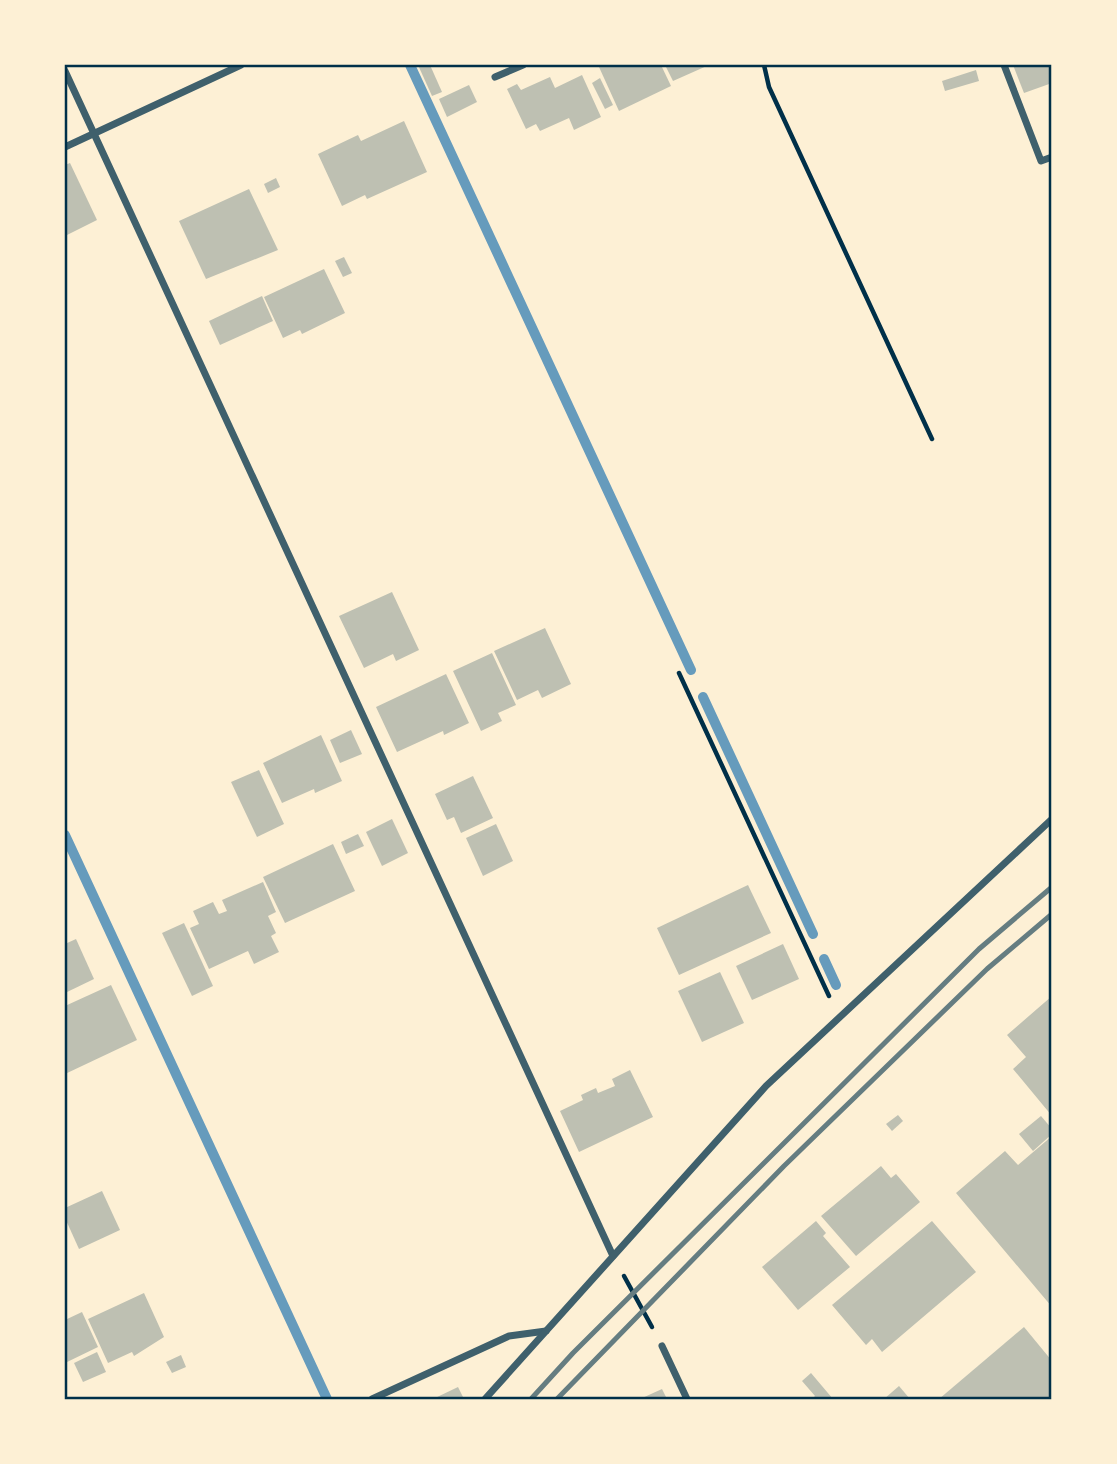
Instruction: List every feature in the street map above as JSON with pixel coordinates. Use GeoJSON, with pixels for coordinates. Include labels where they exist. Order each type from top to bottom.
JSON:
{"type":"FeatureCollection","features":[{"type":"Feature","properties":{"kind":"street"},"geometry":{"type":"LineString","coordinates":[[65,147],[241,65]]}},
{"type":"Feature","properties":{"kind":"street"},"geometry":{"type":"LineString","coordinates":[[495,77],[523,65]]}},
{"type":"Feature","properties":{"kind":"street"},"geometry":{"type":"LineString","coordinates":[[1004,65],[1041,161],[1052,157]]}},
{"type":"Feature","properties":{"kind":"street"},"geometry":{"type":"LineString","coordinates":[[65,71],[613,1256]]}},
{"type":"Feature","properties":{"kind":"street"},"geometry":{"type":"LineString","coordinates":[[485,1399],[743,1111],[839,1017],[1052,819]]}},
{"type":"Feature","properties":{"kind":"street"},"geometry":{"type":"LineString","coordinates":[[372,1399],[509,1336],[547,1330]]}},
{"type":"Feature","properties":{"kind":"street"},"geometry":{"type":"LineString","coordinates":[[662,1346],[687,1399]]}},
{"type":"Feature","properties":{"kind":"path"},"geometry":{"type":"LineString","coordinates":[[764,65],[769,87],[932,439]]}},
{"type":"Feature","properties":{"kind":"path"},"geometry":{"type":"LineString","coordinates":[[680,673],[839,1017]]}},
{"type":"Feature","properties":{"kind":"path"},"geometry":{"type":"LineString","coordinates":[[613,1256],[662,1346]]}},
{"type":"Feature","properties":{"kind":"building"},"geometry":{"type":"Polygon","coordinates":[[[418,65],[430,65],[442,92],[432,96],[418,65]]]}},
{"type":"Feature","properties":{"kind":"building"},"geometry":{"type":"Polygon","coordinates":[[[661,65],[671,86],[619,111],[599,67],[661,65]]]}},
{"type":"Feature","properties":{"kind":"building"},"geometry":{"type":"Polygon","coordinates":[[[665,65],[709,65],[673,81],[665,65]]]}},
{"type":"Feature","properties":{"kind":"building"},"geometry":{"type":"Polygon","coordinates":[[[1013,65],[1052,65],[1052,83],[1024,93],[1013,65]]]}},
{"type":"Feature","properties":{"kind":"building"},"geometry":{"type":"Polygon","coordinates":[[[976,70],[979,81],[945,91],[942,81],[976,70]]]}},
{"type":"Feature","properties":{"kind":"building"},"geometry":{"type":"Polygon","coordinates":[[[582,75],[601,117],[574,130],[569,118],[540,131],[536,124],[526,129],[507,89],[517,84],[521,90],[550,77],[555,88],[582,75]]]}},
{"type":"Feature","properties":{"kind":"building"},"geometry":{"type":"Polygon","coordinates":[[[600,78],[613,105],[605,109],[592,83],[600,78]]]}},
{"type":"Feature","properties":{"kind":"building"},"geometry":{"type":"Polygon","coordinates":[[[469,85],[477,102],[447,117],[439,99],[469,85]]]}},
{"type":"Feature","properties":{"kind":"building"},"geometry":{"type":"Polygon","coordinates":[[[404,121],[427,172],[367,199],[365,195],[342,206],[318,154],[358,135],[361,141],[404,121]]]}},
{"type":"Feature","properties":{"kind":"building"},"geometry":{"type":"Polygon","coordinates":[[[70,163],[97,220],[65,236],[65,165],[70,163]]]}},
{"type":"Feature","properties":{"kind":"building"},"geometry":{"type":"Polygon","coordinates":[[[276,178],[280,187],[268,193],[264,184],[276,178]]]}},
{"type":"Feature","properties":{"kind":"building"},"geometry":{"type":"Polygon","coordinates":[[[249,189],[278,250],[206,279],[179,221],[249,189]]]}},
{"type":"Feature","properties":{"kind":"building"},"geometry":{"type":"Polygon","coordinates":[[[344,257],[352,273],[343,277],[335,261],[344,257]]]}},
{"type":"Feature","properties":{"kind":"building"},"geometry":{"type":"Polygon","coordinates":[[[324,269],[345,313],[302,334],[300,330],[283,338],[264,297],[324,269]]]}},
{"type":"Feature","properties":{"kind":"building"},"geometry":{"type":"Polygon","coordinates":[[[262,296],[273,321],[220,345],[209,321],[262,296]]]}},
{"type":"Feature","properties":{"kind":"building"},"geometry":{"type":"Polygon","coordinates":[[[392,592],[419,650],[396,661],[393,654],[364,668],[339,616],[392,592]]]}},
{"type":"Feature","properties":{"kind":"building"},"geometry":{"type":"Polygon","coordinates":[[[545,628],[571,684],[542,698],[538,690],[517,700],[494,651],[545,628]]]}},
{"type":"Feature","properties":{"kind":"building"},"geometry":{"type":"Polygon","coordinates":[[[492,653],[516,705],[498,713],[502,721],[481,731],[453,671],[492,653]]]}},
{"type":"Feature","properties":{"kind":"building"},"geometry":{"type":"Polygon","coordinates":[[[446,674],[469,723],[444,735],[443,731],[397,752],[376,707],[446,674]]]}},
{"type":"Feature","properties":{"kind":"building"},"geometry":{"type":"Polygon","coordinates":[[[351,730],[362,754],[340,763],[330,740],[351,730]]]}},
{"type":"Feature","properties":{"kind":"building"},"geometry":{"type":"Polygon","coordinates":[[[321,735],[342,781],[315,793],[314,789],[282,803],[263,763],[321,735]]]}},
{"type":"Feature","properties":{"kind":"building"},"geometry":{"type":"Polygon","coordinates":[[[259,770],[284,824],[257,837],[231,782],[259,770]]]}},
{"type":"Feature","properties":{"kind":"building"},"geometry":{"type":"Polygon","coordinates":[[[473,776],[493,818],[461,833],[454,817],[447,820],[435,794],[473,776]]]}},
{"type":"Feature","properties":{"kind":"building"},"geometry":{"type":"Polygon","coordinates":[[[392,819],[408,853],[382,866],[366,832],[392,819]]]}},
{"type":"Feature","properties":{"kind":"building"},"geometry":{"type":"Polygon","coordinates":[[[496,824],[513,861],[483,876],[466,838],[496,824]]]}},
{"type":"Feature","properties":{"kind":"building"},"geometry":{"type":"Polygon","coordinates":[[[358,834],[364,846],[346,854],[341,842],[358,834]]]}},
{"type":"Feature","properties":{"kind":"building"},"geometry":{"type":"Polygon","coordinates":[[[333,844],[355,891],[285,923],[263,877],[333,844]]]}},
{"type":"Feature","properties":{"kind":"building"},"geometry":{"type":"Polygon","coordinates":[[[263,882],[276,912],[268,916],[276,933],[271,936],[279,952],[254,964],[248,951],[209,969],[190,928],[199,924],[193,911],[213,902],[219,914],[227,911],[222,900],[263,882]]]}},
{"type":"Feature","properties":{"kind":"building"},"geometry":{"type":"Polygon","coordinates":[[[748,885],[771,933],[679,975],[657,928],[748,885]]]}},
{"type":"Feature","properties":{"kind":"building"},"geometry":{"type":"Polygon","coordinates":[[[184,923],[213,986],[192,996],[162,933],[184,923]]]}},
{"type":"Feature","properties":{"kind":"building"},"geometry":{"type":"Polygon","coordinates":[[[76,939],[94,979],[65,993],[65,944],[76,939]]]}},
{"type":"Feature","properties":{"kind":"building"},"geometry":{"type":"Polygon","coordinates":[[[783,944],[799,979],[752,1000],[736,966],[783,944]]]}},
{"type":"Feature","properties":{"kind":"building"},"geometry":{"type":"Polygon","coordinates":[[[720,972],[744,1023],[702,1042],[678,991],[720,972]]]}},
{"type":"Feature","properties":{"kind":"building"},"geometry":{"type":"Polygon","coordinates":[[[111,985],[137,1040],[65,1074],[65,1006],[111,985]]]}},
{"type":"Feature","properties":{"kind":"building"},"geometry":{"type":"Polygon","coordinates":[[[1052,996],[1052,1116],[1013,1069],[1026,1057],[1007,1035],[1052,996]]]}},
{"type":"Feature","properties":{"kind":"building"},"geometry":{"type":"Polygon","coordinates":[[[630,1070],[653,1117],[579,1152],[560,1111],[583,1100],[581,1095],[596,1088],[598,1093],[615,1086],[612,1079],[630,1070]]]}},
{"type":"Feature","properties":{"kind":"building"},"geometry":{"type":"Polygon","coordinates":[[[898,1115],[903,1121],[892,1131],[886,1124],[898,1115]]]}},
{"type":"Feature","properties":{"kind":"building"},"geometry":{"type":"Polygon","coordinates":[[[1041,1116],[1052,1129],[1052,1134],[1033,1151],[1019,1134],[1041,1116]]]}},
{"type":"Feature","properties":{"kind":"building"},"geometry":{"type":"Polygon","coordinates":[[[1052,1136],[1052,1307],[956,1193],[1005,1151],[1018,1165],[1052,1136]]]}},
{"type":"Feature","properties":{"kind":"building"},"geometry":{"type":"Polygon","coordinates":[[[881,1166],[891,1178],[896,1174],[920,1202],[856,1256],[821,1216],[881,1166]]]}},
{"type":"Feature","properties":{"kind":"building"},"geometry":{"type":"Polygon","coordinates":[[[102,1191],[120,1230],[79,1249],[65,1218],[65,1208],[102,1191]]]}},
{"type":"Feature","properties":{"kind":"building"},"geometry":{"type":"Polygon","coordinates":[[[816,1221],[826,1233],[823,1236],[850,1267],[798,1310],[762,1267],[816,1221]]]}},
{"type":"Feature","properties":{"kind":"building"},"geometry":{"type":"Polygon","coordinates":[[[932,1221],[976,1272],[882,1352],[872,1339],[866,1345],[832,1305],[932,1221]]]}},
{"type":"Feature","properties":{"kind":"building"},"geometry":{"type":"Polygon","coordinates":[[[144,1293],[164,1337],[134,1356],[132,1352],[108,1363],[88,1319],[144,1293]]]}},
{"type":"Feature","properties":{"kind":"building"},"geometry":{"type":"Polygon","coordinates":[[[82,1312],[98,1347],[65,1363],[65,1320],[82,1312]]]}},
{"type":"Feature","properties":{"kind":"building"},"geometry":{"type":"Polygon","coordinates":[[[1024,1327],[1052,1361],[1052,1399],[939,1399],[1024,1327]]]}},
{"type":"Feature","properties":{"kind":"building"},"geometry":{"type":"Polygon","coordinates":[[[97,1352],[106,1372],[83,1382],[74,1363],[97,1352]]]}},
{"type":"Feature","properties":{"kind":"building"},"geometry":{"type":"Polygon","coordinates":[[[181,1355],[186,1367],[172,1373],[166,1362],[181,1355]]]}},
{"type":"Feature","properties":{"kind":"building"},"geometry":{"type":"Polygon","coordinates":[[[811,1373],[833,1399],[812,1399],[815,1396],[802,1381],[811,1373]]]}},
{"type":"Feature","properties":{"kind":"building"},"geometry":{"type":"Polygon","coordinates":[[[899,1386],[910,1399],[884,1399],[899,1386]]]}},
{"type":"Feature","properties":{"kind":"building"},"geometry":{"type":"Polygon","coordinates":[[[458,1387],[464,1399],[433,1399],[458,1387]]]}},
{"type":"Feature","properties":{"kind":"building"},"geometry":{"type":"Polygon","coordinates":[[[662,1389],[667,1399],[640,1399],[662,1389]]]}},
{"type":"Feature","properties":{"kind":"waterway"},"geometry":{"type":"LineString","coordinates":[[410,65],[691,670]]}},
{"type":"Feature","properties":{"kind":"waterway"},"geometry":{"type":"LineString","coordinates":[[703,697],[813,934]]}},
{"type":"Feature","properties":{"kind":"waterway"},"geometry":{"type":"LineString","coordinates":[[65,835],[327,1399]]}},
{"type":"Feature","properties":{"kind":"waterway"},"geometry":{"type":"LineString","coordinates":[[824,959],[836,985]]}},
{"type":"Feature","properties":{"kind":"railway"},"geometry":{"type":"LineString","coordinates":[[531,1399],[573,1353],[979,949],[1052,887]]}},
{"type":"Feature","properties":{"kind":"railway"},"geometry":{"type":"LineString","coordinates":[[557,1399],[784,1166],[987,969],[1052,914]]}}]}
